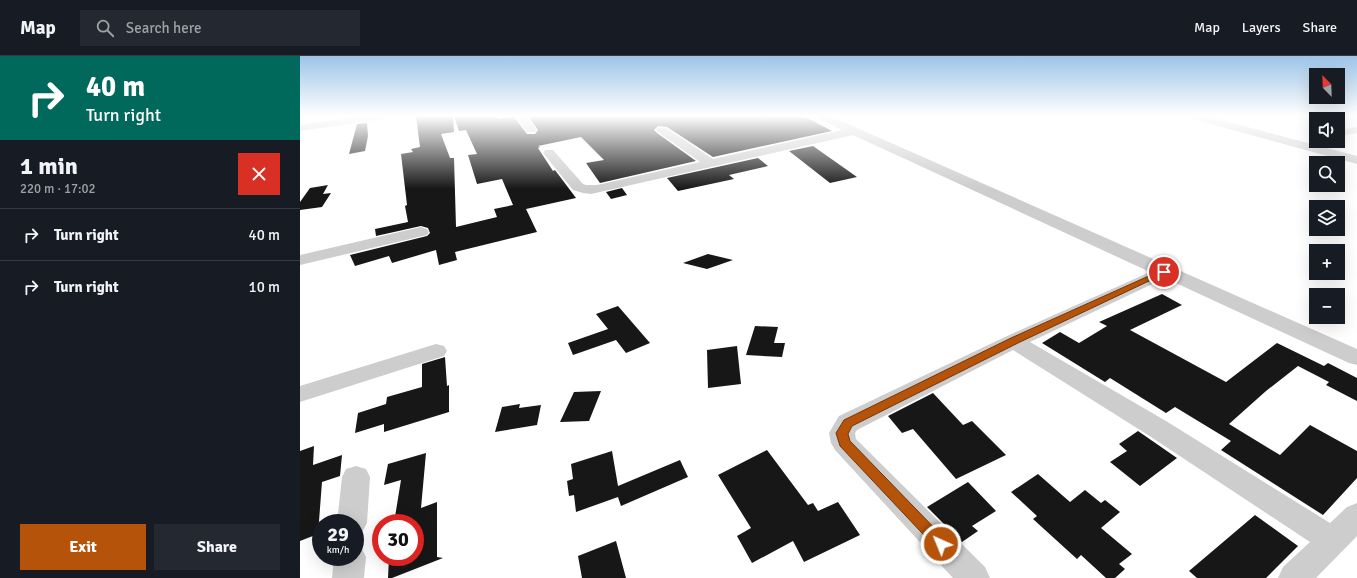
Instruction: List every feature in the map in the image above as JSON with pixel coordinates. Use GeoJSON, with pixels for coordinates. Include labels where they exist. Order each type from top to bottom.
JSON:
{"type":"FeatureCollection","features":[{"type":"Feature","properties":{"kind":"street"},"geometry":{"type":"LineString","coordinates":[[677,140],[711,163]]}},
{"type":"Feature","properties":{"kind":"street"},"geometry":{"type":"LineString","coordinates":[[549,153],[580,189],[588,190],[811,140]]}},
{"type":"Feature","properties":{"kind":"street"},"geometry":{"type":"LineString","coordinates":[[874,140],[1357,358]]}},
{"type":"Feature","properties":{"kind":"street"},"geometry":{"type":"LineString","coordinates":[[1282,140],[1357,160]]}},
{"type":"Feature","properties":{"kind":"street"},"geometry":{"type":"LineString","coordinates":[[1292,143],[1305,140]]}},
{"type":"Feature","properties":{"kind":"street"},"geometry":{"type":"LineString","coordinates":[[300,260],[421,232]]}},
{"type":"Feature","properties":{"kind":"street"},"geometry":{"type":"LineString","coordinates":[[974,578],[844,443],[842,433],[848,423],[1014,341],[1164,272]]}},
{"type":"Feature","properties":{"kind":"street"},"geometry":{"type":"LineString","coordinates":[[1014,341],[1157,428],[1332,540]]}},
{"type":"Feature","properties":{"kind":"street"},"geometry":{"type":"LineString","coordinates":[[300,394],[436,352]]}},
{"type":"Feature","properties":{"kind":"street"},"geometry":{"type":"LineString","coordinates":[[353,514],[356,477]]}},
{"type":"Feature","properties":{"kind":"street"},"geometry":{"type":"LineString","coordinates":[[1298,577],[1332,540],[1357,516]]}},
{"type":"Feature","properties":{"kind":"street"},"geometry":{"type":"LineString","coordinates":[[348,578],[349,566]]}},
{"type":"Feature","properties":{"kind":"building"},"geometry":{"type":"Polygon","coordinates":[[[353,140],[367,140],[365,151],[349,154],[353,140]]]}},
{"type":"Feature","properties":{"kind":"building"},"geometry":{"type":"Polygon","coordinates":[[[419,140],[443,140],[450,158],[454,158],[456,227],[497,217],[494,209],[513,205],[502,179],[477,184],[468,155],[477,154],[471,140],[565,140],[538,146],[540,147],[538,148],[553,171],[555,170],[576,198],[526,209],[537,232],[455,252],[457,260],[439,265],[436,250],[392,263],[389,256],[355,266],[350,255],[427,236],[430,233],[428,228],[421,226],[376,236],[375,229],[408,222],[405,206],[407,205],[401,154],[413,152],[411,149],[420,147],[419,140]]]}},
{"type":"Feature","properties":{"kind":"building"},"geometry":{"type":"Polygon","coordinates":[[[584,140],[667,140],[696,161],[600,183],[586,163],[604,160],[584,140]]]}},
{"type":"Feature","properties":{"kind":"building"},"geometry":{"type":"Polygon","coordinates":[[[687,140],[789,140],[713,157],[687,140]]]}},
{"type":"Feature","properties":{"kind":"building"},"geometry":{"type":"Polygon","coordinates":[[[813,146],[857,177],[830,183],[789,151],[813,146]]]}},
{"type":"Feature","properties":{"kind":"building"},"geometry":{"type":"Polygon","coordinates":[[[758,158],[768,166],[729,175],[734,179],[678,191],[667,178],[758,158]]]}},
{"type":"Feature","properties":{"kind":"building"},"geometry":{"type":"Polygon","coordinates":[[[328,185],[323,194],[331,193],[322,207],[300,210],[300,202],[310,188],[328,185]]]}},
{"type":"Feature","properties":{"kind":"building"},"geometry":{"type":"Polygon","coordinates":[[[622,188],[627,195],[611,199],[606,192],[622,188]]]}},
{"type":"Feature","properties":{"kind":"building"},"geometry":{"type":"Polygon","coordinates":[[[708,254],[733,260],[707,269],[683,263],[708,254]]]}},
{"type":"Feature","properties":{"kind":"building"},"geometry":{"type":"Polygon","coordinates":[[[1162,294],[1182,305],[1130,330],[1226,382],[1277,343],[1324,366],[1328,363],[1357,378],[1357,401],[1326,385],[1329,382],[1298,366],[1266,391],[1229,424],[1280,455],[1310,425],[1357,451],[1357,478],[1323,515],[1221,450],[1231,441],[1175,407],[1166,413],[1110,378],[1105,382],[1042,343],[1060,332],[1079,343],[1107,326],[1099,322],[1162,294]]]}},
{"type":"Feature","properties":{"kind":"building"},"geometry":{"type":"Polygon","coordinates":[[[618,306],[650,343],[626,353],[616,340],[573,355],[568,343],[608,329],[596,314],[618,306]]]}},
{"type":"Feature","properties":{"kind":"building"},"geometry":{"type":"Polygon","coordinates":[[[755,326],[778,327],[774,343],[785,343],[782,357],[746,355],[755,326]]]}},
{"type":"Feature","properties":{"kind":"building"},"geometry":{"type":"Polygon","coordinates":[[[737,346],[741,384],[708,388],[707,350],[737,346]]]}},
{"type":"Feature","properties":{"kind":"building"},"geometry":{"type":"Polygon","coordinates":[[[445,357],[447,386],[449,385],[449,412],[384,432],[384,424],[355,433],[358,413],[386,404],[387,397],[422,387],[422,364],[445,357]]]}},
{"type":"Feature","properties":{"kind":"building"},"geometry":{"type":"Polygon","coordinates":[[[601,391],[589,421],[560,422],[574,392],[601,391]]]}},
{"type":"Feature","properties":{"kind":"building"},"geometry":{"type":"Polygon","coordinates":[[[933,393],[963,425],[972,421],[1006,455],[956,479],[913,429],[902,433],[888,416],[933,393]]]}},
{"type":"Feature","properties":{"kind":"building"},"geometry":{"type":"Polygon","coordinates":[[[520,404],[519,408],[541,405],[537,425],[495,432],[502,407],[520,404]]]}},
{"type":"Feature","properties":{"kind":"building"},"geometry":{"type":"Polygon","coordinates":[[[1138,431],[1177,458],[1140,486],[1110,462],[1127,451],[1119,444],[1138,431]]]}},
{"type":"Feature","properties":{"kind":"building"},"geometry":{"type":"Polygon","coordinates":[[[314,446],[313,465],[342,455],[340,476],[322,482],[320,514],[312,514],[312,536],[300,541],[300,451],[314,446]]]}},
{"type":"Feature","properties":{"kind":"building"},"geometry":{"type":"Polygon","coordinates":[[[767,450],[808,505],[813,503],[818,511],[838,502],[860,535],[804,562],[793,541],[752,563],[737,536],[751,528],[718,475],[767,450]]]}},
{"type":"Feature","properties":{"kind":"building"},"geometry":{"type":"Polygon","coordinates":[[[612,451],[618,486],[680,460],[688,477],[621,506],[618,497],[576,512],[574,495],[569,496],[567,481],[573,479],[571,464],[612,451]]]}},
{"type":"Feature","properties":{"kind":"building"},"geometry":{"type":"Polygon","coordinates":[[[426,453],[421,508],[437,502],[437,557],[443,558],[424,565],[424,514],[395,514],[401,480],[384,485],[388,464],[426,453]]]}},
{"type":"Feature","properties":{"kind":"building"},"geometry":{"type":"Polygon","coordinates":[[[1038,474],[1070,502],[1085,490],[1101,503],[1105,500],[1120,512],[1101,528],[1132,554],[1119,564],[1125,569],[1115,578],[1106,578],[1081,555],[1077,559],[1033,519],[1037,516],[1011,492],[1038,474]]]}},
{"type":"Feature","properties":{"kind":"building"},"geometry":{"type":"Polygon","coordinates":[[[968,482],[996,511],[972,526],[978,531],[962,542],[927,507],[968,482]]]}},
{"type":"Feature","properties":{"kind":"building"},"geometry":{"type":"Polygon","coordinates":[[[1255,515],[1298,546],[1266,578],[1197,578],[1189,571],[1255,515]]]}},
{"type":"Feature","properties":{"kind":"building"},"geometry":{"type":"Polygon","coordinates":[[[616,541],[626,578],[582,578],[578,556],[616,541]]]}},
{"type":"Feature","properties":{"kind":"building"},"geometry":{"type":"Polygon","coordinates":[[[389,566],[423,566],[392,578],[388,578],[389,566]]]}},
{"type":"Feature","properties":{"kind":"route"},"geometry":{"type":"LineString","coordinates":[[941,544],[844,443],[842,433],[848,423],[1014,341],[1164,272]]}}]}
